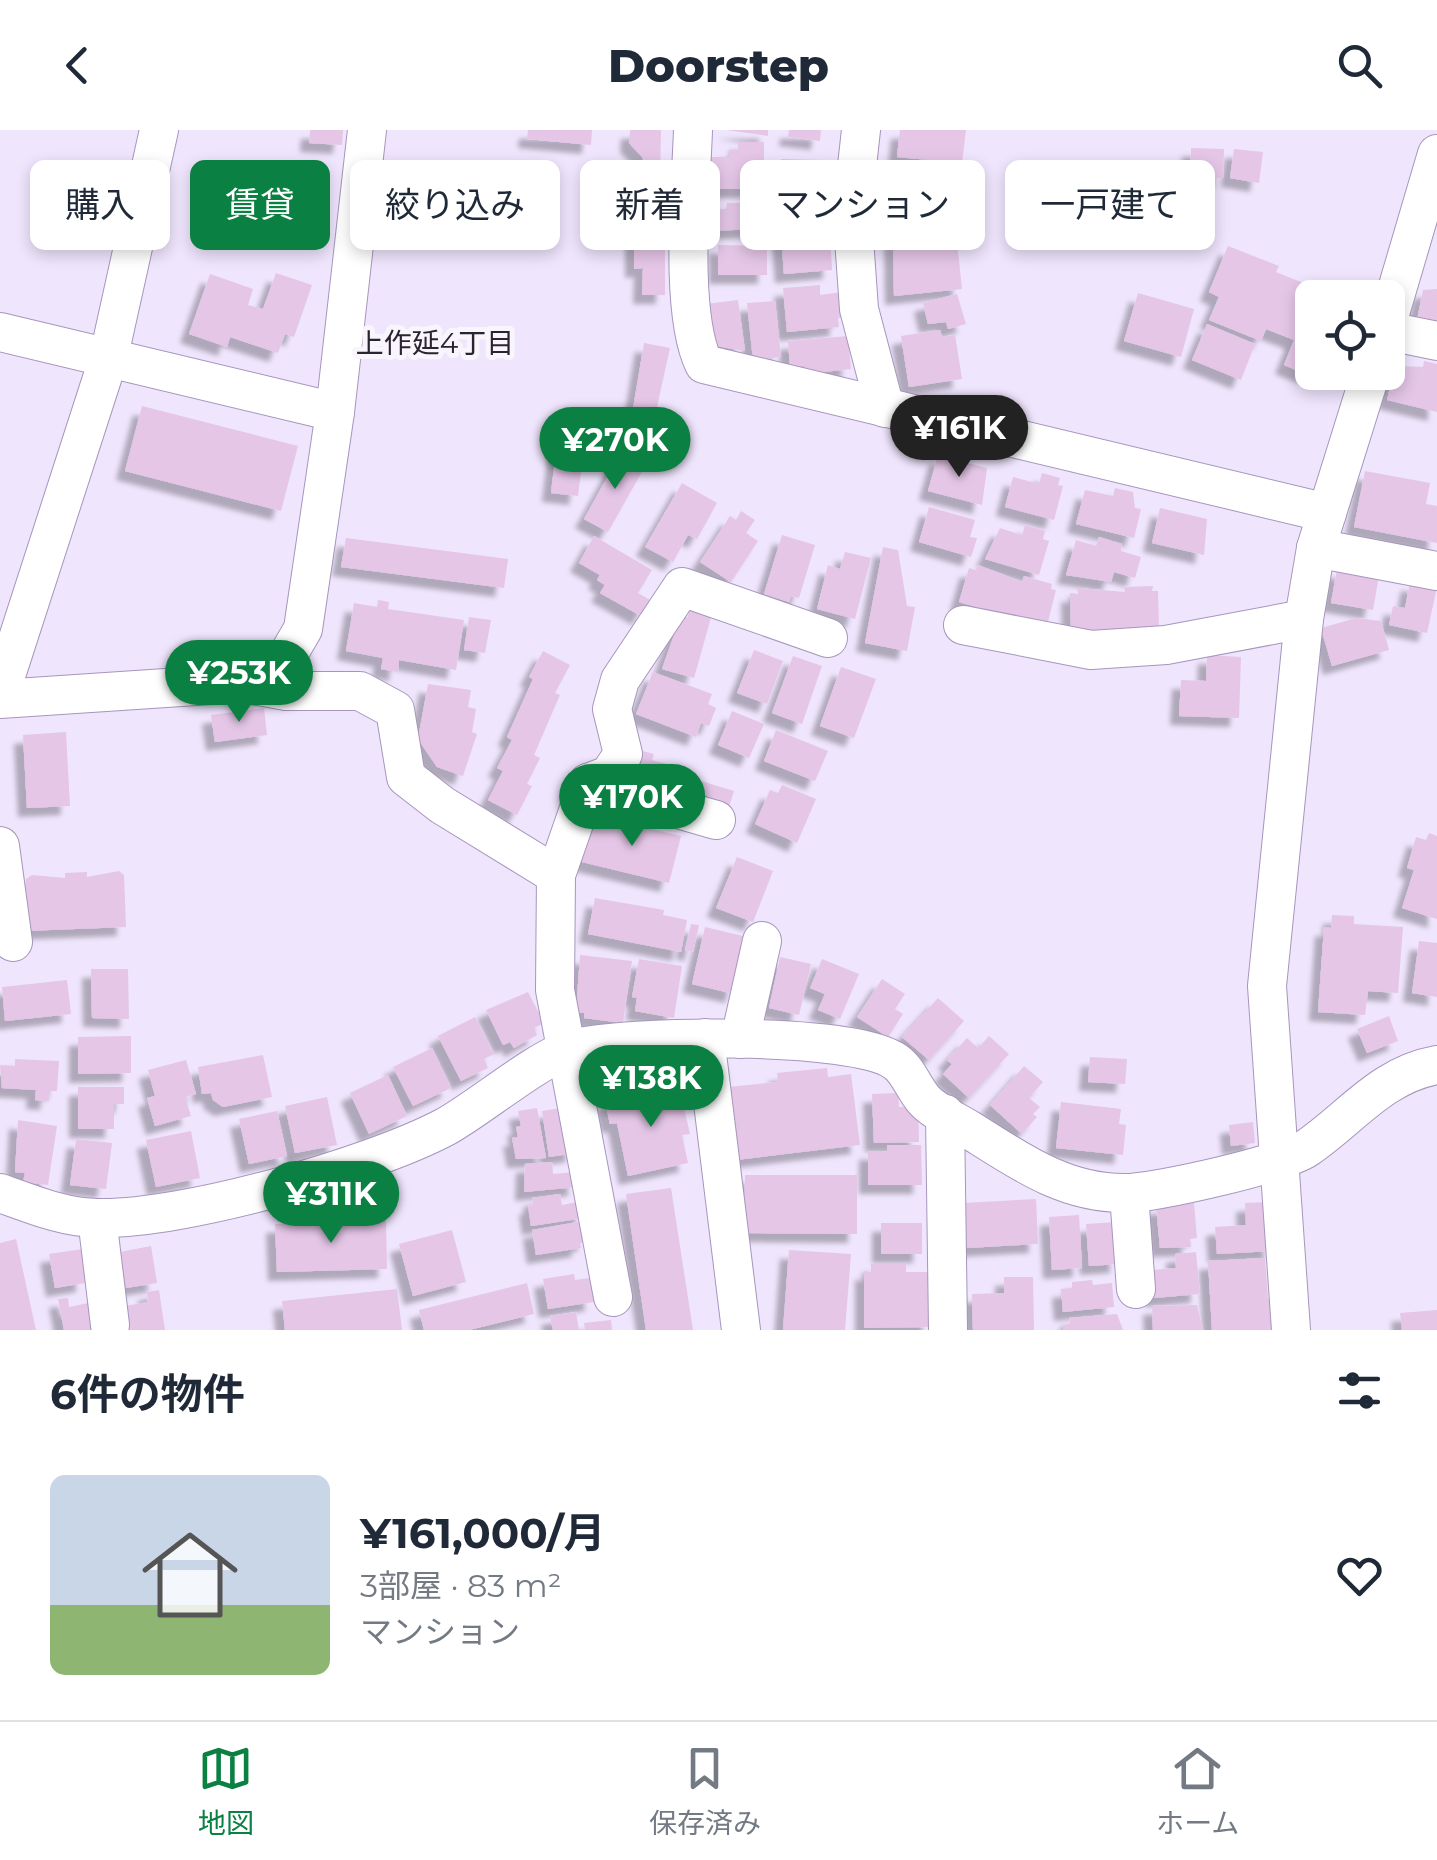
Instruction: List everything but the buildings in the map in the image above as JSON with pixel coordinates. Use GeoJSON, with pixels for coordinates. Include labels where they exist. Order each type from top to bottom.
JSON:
{"type":"FeatureCollection","features":[{"type":"Feature","properties":{"kind":"street"},"geometry":{"type":"LineString","coordinates":[[159,130],[108,360],[0,697],[242,683],[286,690],[360,692],[394,710],[406,777],[442,805],[556,875]]}},
{"type":"Feature","properties":{"kind":"street"},"geometry":{"type":"LineString","coordinates":[[242,683],[282,666],[303,629],[336,412],[367,130]]}},
{"type":"Feature","properties":{"kind":"street"},"geometry":{"type":"LineString","coordinates":[[693,130],[690,215],[694,344],[704,364],[885,408],[1321,530],[1437,571]]}},
{"type":"Feature","properties":{"kind":"street"},"geometry":{"type":"LineString","coordinates":[[861,130],[852,212],[860,309],[885,408]]}},
{"type":"Feature","properties":{"kind":"street"},"geometry":{"type":"LineString","coordinates":[[1400,280],[1437,155]]}},
{"type":"Feature","properties":{"kind":"street"},"geometry":{"type":"LineString","coordinates":[[0,332],[336,412]]}},
{"type":"Feature","properties":{"kind":"street"},"geometry":{"type":"LineString","coordinates":[[1405,334],[1437,341]]}},
{"type":"Feature","properties":{"kind":"street"},"geometry":{"type":"LineString","coordinates":[[1291,1330],[1268,986],[1304,618],[1321,530],[1365,390]]}},
{"type":"Feature","properties":{"kind":"street"},"geometry":{"type":"LineString","coordinates":[[613,1297],[555,990],[556,875],[588,783],[609,775],[623,754],[612,709],[620,680],[682,587],[828,638]]}},
{"type":"Feature","properties":{"kind":"street"},"geometry":{"type":"LineString","coordinates":[[963,625],[1091,650],[1166,645],[1304,618]]}},
{"type":"Feature","properties":{"kind":"street"},"geometry":{"type":"LineString","coordinates":[[588,783],[716,820]]}},
{"type":"Feature","properties":{"kind":"street"},"geometry":{"type":"LineString","coordinates":[[0,846],[14,942]]}},
{"type":"Feature","properties":{"kind":"street"},"geometry":{"type":"LineString","coordinates":[[741,1330],[723,1039],[762,941]]}},
{"type":"Feature","properties":{"kind":"street"},"geometry":{"type":"LineString","coordinates":[[0,1194],[52,1211],[97,1218],[220,1201],[365,1158],[443,1128],[569,1049],[723,1039],[808,1040],[856,1048],[896,1062],[926,1102],[1042,1176],[1084,1189],[1128,1194],[1277,1163],[1306,1148],[1365,1096],[1437,1065]]}},
{"type":"Feature","properties":{"kind":"street"},"geometry":{"type":"LineString","coordinates":[[945,1114],[948,1330]]}},
{"type":"Feature","properties":{"kind":"street"},"geometry":{"type":"LineString","coordinates":[[1128,1194],[1136,1289]]}},
{"type":"Feature","properties":{"kind":"street"},"geometry":{"type":"LineString","coordinates":[[97,1218],[110,1326]]}},
{"type":"Feature","properties":{"kind":"district","name":"上作延4丁目"},"geometry":{"type":"Point","coordinates":[435,343]}}]}
